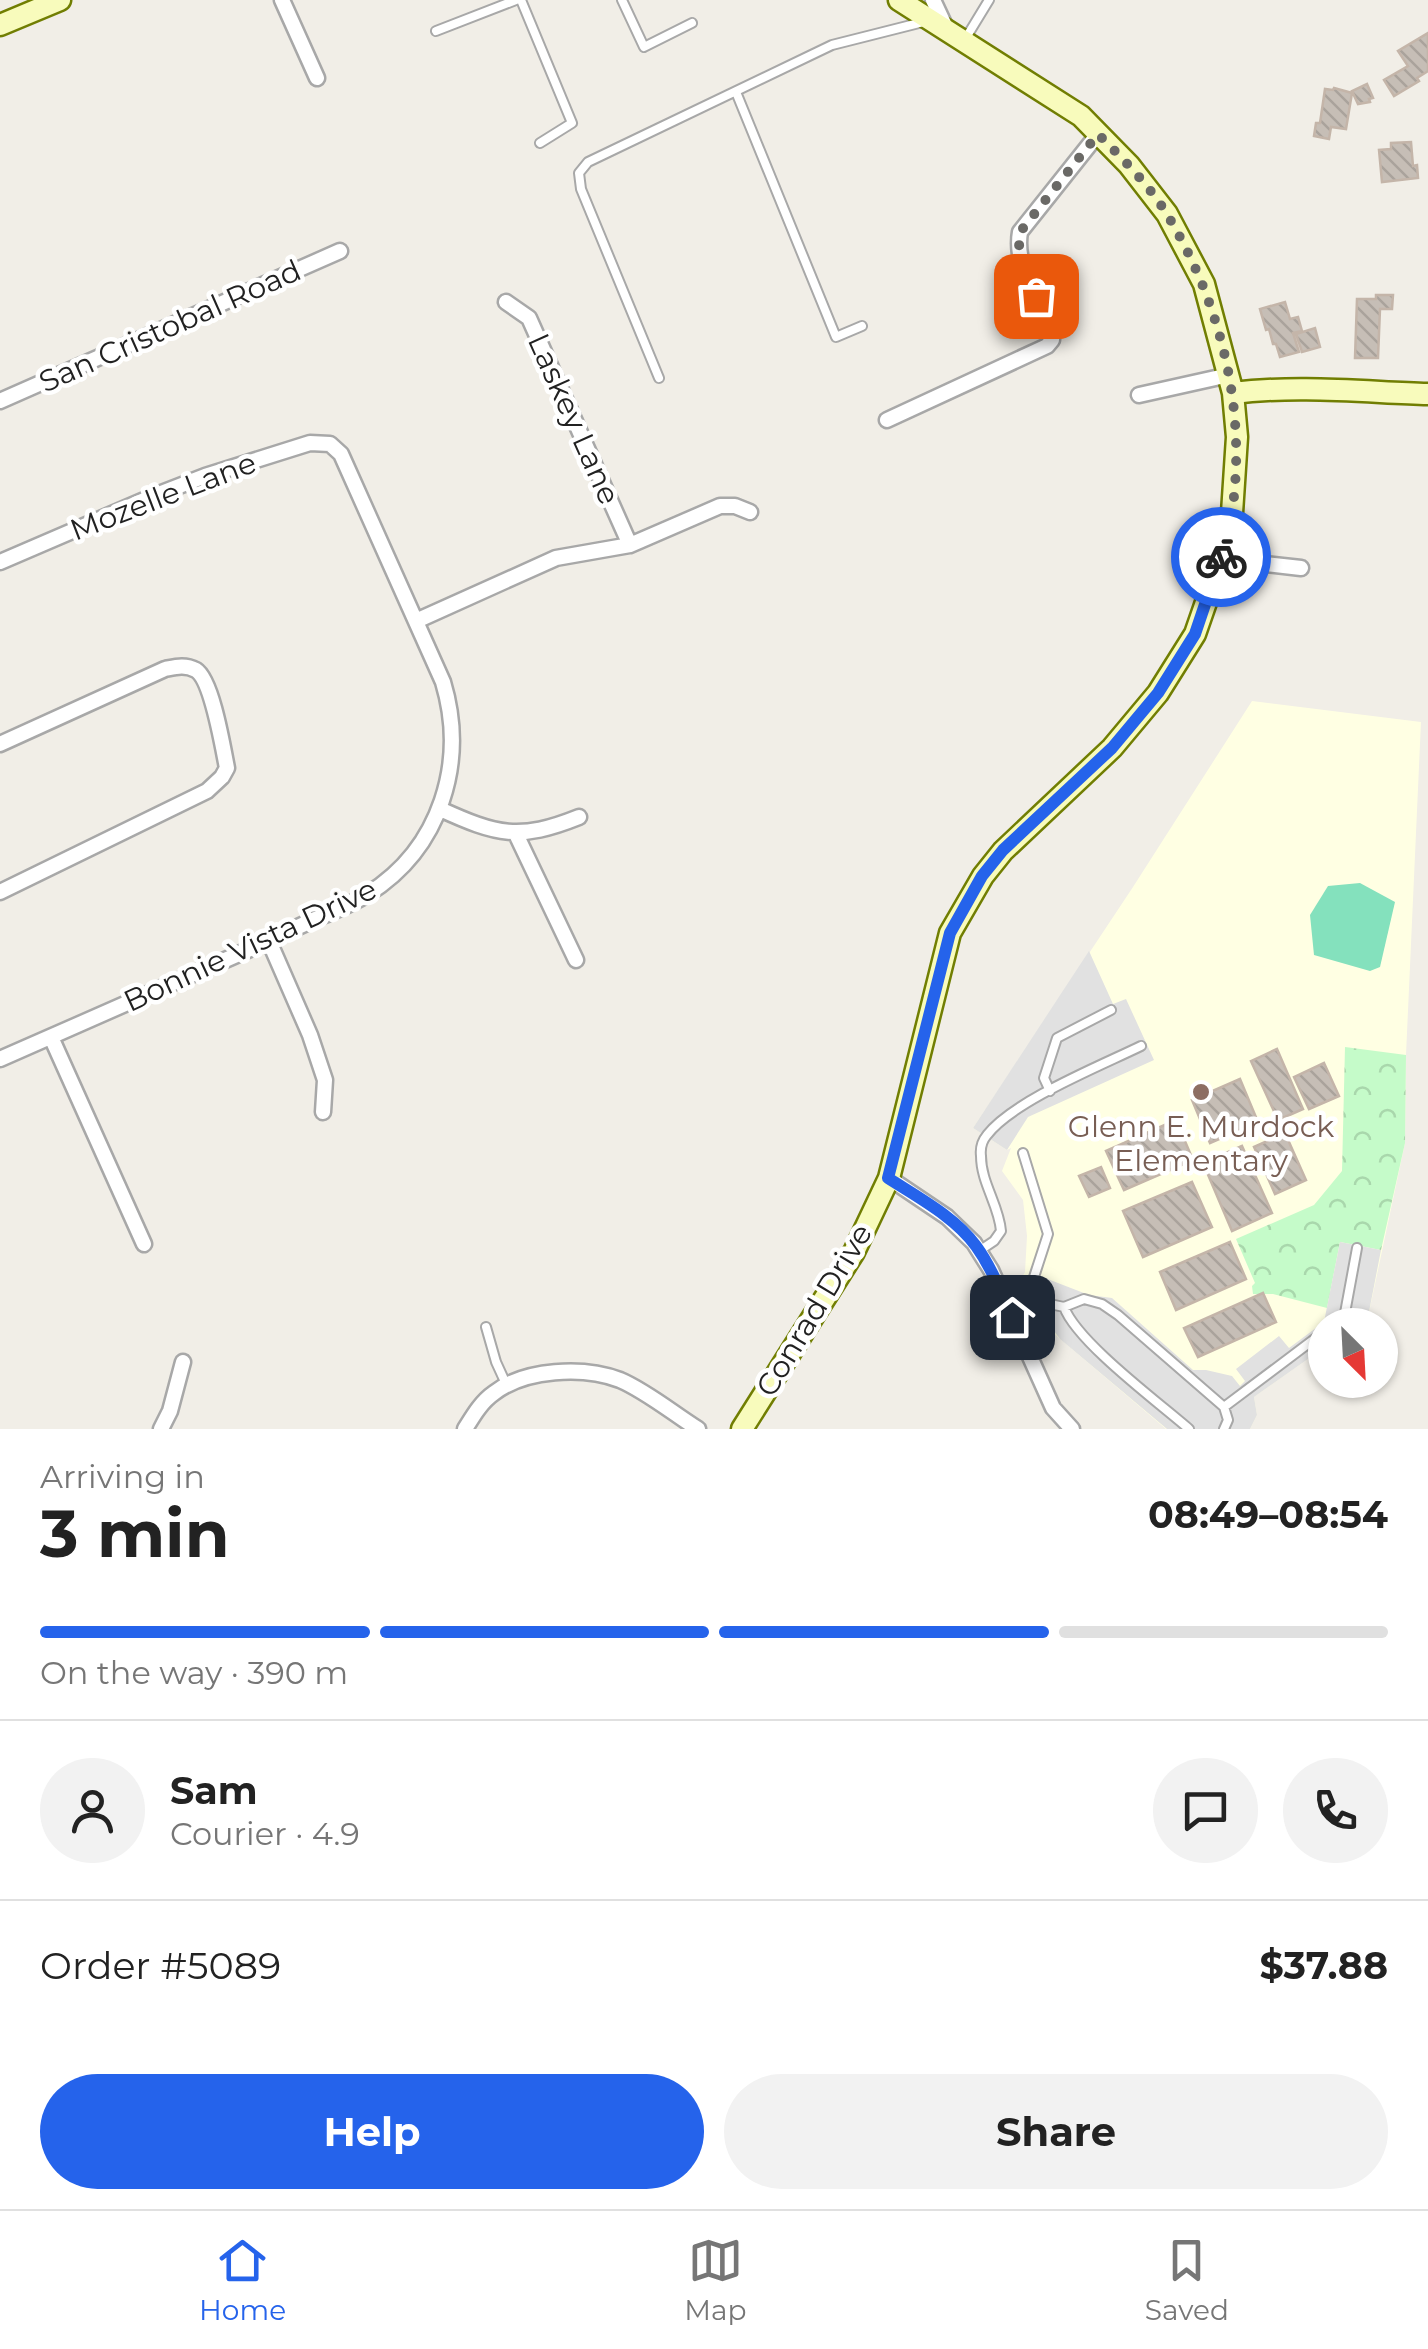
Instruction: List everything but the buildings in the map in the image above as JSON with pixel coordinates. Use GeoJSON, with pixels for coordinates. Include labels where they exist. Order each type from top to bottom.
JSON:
{"type":"FeatureCollection","features":[{"type":"Feature","properties":{"kind":"street"},"geometry":{"type":"LineString","coordinates":[[0,24],[60,0]]}},
{"type":"Feature","properties":{"kind":"street"},"geometry":{"type":"LineString","coordinates":[[282,0],[317,78]]}},
{"type":"Feature","properties":{"kind":"street","name":"Conrad Drive"},"geometry":{"type":"LineString","coordinates":[[742,1429],[854,1252],[888,1178],[950,933],[982,876],[1003,850],[1112,748],[1158,693],[1195,634],[1232,513],[1237,438],[1231,384],[1204,284],[1167,214],[1128,165],[1081,116],[944,23],[899,0]]}},
{"type":"Feature","properties":{"kind":"street"},"geometry":{"type":"LineString","coordinates":[[887,420],[1047,346],[1052,340],[1020,259],[1020,232],[1098,134]]}},
{"type":"Feature","properties":{"kind":"street","name":"San Cristobal Road"},"geometry":{"type":"LineString","coordinates":[[0,402],[340,251]]}},
{"type":"Feature","properties":{"kind":"street","name":"Laskey Lane"},"geometry":{"type":"LineString","coordinates":[[506,302],[529,318],[630,546]]}},
{"type":"Feature","properties":{"kind":"street"},"geometry":{"type":"LineString","coordinates":[[1139,395],[1231,384],[1257,390],[1428,394]]}},
{"type":"Feature","properties":{"kind":"street","name":"Mozelle Lane"},"geometry":{"type":"LineString","coordinates":[[0,562],[205,476],[310,443],[330,444]]}},
{"type":"Feature","properties":{"kind":"street","name":"Bonnie Vista Drive"},"geometry":{"type":"LineString","coordinates":[[0,1059],[351,903],[383,884],[411,857],[440,809],[450,773],[453,736],[443,682],[341,454],[330,444]]}},
{"type":"Feature","properties":{"kind":"street"},"geometry":{"type":"LineString","coordinates":[[416,621],[556,558],[630,546],[720,506],[750,512]]}},
{"type":"Feature","properties":{"kind":"street"},"geometry":{"type":"LineString","coordinates":[[1221,559],[1301,568]]}},
{"type":"Feature","properties":{"kind":"street"},"geometry":{"type":"LineString","coordinates":[[0,744],[179,666],[196,670],[202,677],[216,715],[227,768],[207,791],[0,892]]}},
{"type":"Feature","properties":{"kind":"street"},"geometry":{"type":"LineString","coordinates":[[440,809],[482,828],[516,834],[549,829],[579,817]]}},
{"type":"Feature","properties":{"kind":"street"},"geometry":{"type":"LineString","coordinates":[[516,834],[576,960]]}},
{"type":"Feature","properties":{"kind":"street"},"geometry":{"type":"LineString","coordinates":[[269,941],[325,1080],[324,1112]]}},
{"type":"Feature","properties":{"kind":"street"},"geometry":{"type":"LineString","coordinates":[[51,1037],[144,1244]]}},
{"type":"Feature","properties":{"kind":"street"},"geometry":{"type":"LineString","coordinates":[[888,1178],[947,1217],[979,1250],[1053,1408],[1072,1429]]}},
{"type":"Feature","properties":{"kind":"street"},"geometry":{"type":"LineString","coordinates":[[161,1429],[183,1362]]}},
{"type":"Feature","properties":{"kind":"street"},"geometry":{"type":"LineString","coordinates":[[464,1429],[497,1390],[520,1380],[562,1371],[623,1381],[698,1429]]}},
{"type":"Feature","properties":{"kind":"lane"},"geometry":{"type":"LineString","coordinates":[[436,31],[519,0],[572,123],[540,142]]}},
{"type":"Feature","properties":{"kind":"lane"},"geometry":{"type":"LineString","coordinates":[[622,0],[644,46],[692,23]]}},
{"type":"Feature","properties":{"kind":"lane"},"geometry":{"type":"LineString","coordinates":[[659,378],[581,189],[579,173],[588,162],[832,45],[944,23],[989,0]]}},
{"type":"Feature","properties":{"kind":"lane"},"geometry":{"type":"LineString","coordinates":[[736,92],[836,337],[862,326]]}},
{"type":"Feature","properties":{"kind":"lane"},"geometry":{"type":"LineString","coordinates":[[1050,1091],[1044,1078],[1056,1038],[1112,1010]]}},
{"type":"Feature","properties":{"kind":"lane"},"geometry":{"type":"LineString","coordinates":[[979,1250],[1001,1231],[981,1164],[982,1143],[993,1128],[1021,1106],[1141,1046]]}},
{"type":"Feature","properties":{"kind":"lane"},"geometry":{"type":"LineString","coordinates":[[1022,1153],[1048,1234],[1034,1277],[1044,1303]]}},
{"type":"Feature","properties":{"kind":"lane"},"geometry":{"type":"LineString","coordinates":[[1347,1308],[1358,1248]]}},
{"type":"Feature","properties":{"kind":"lane"},"geometry":{"type":"LineString","coordinates":[[1012,1317],[1044,1303],[1064,1306],[1084,1299],[1102,1304],[1224,1407],[1228,1420],[1224,1429]]}},
{"type":"Feature","properties":{"kind":"lane"},"geometry":{"type":"LineString","coordinates":[[1064,1306],[1069,1320],[1113,1364],[1189,1429]]}},
{"type":"Feature","properties":{"kind":"lane"},"geometry":{"type":"LineString","coordinates":[[486,1326],[507,1386]]}},
{"type":"Feature","properties":{"kind":"lane"},"geometry":{"type":"LineString","coordinates":[[1224,1407],[1308,1344]]}},
{"type":"Feature","properties":{"kind":"shaded area","name":"Glenn E. Murdock Elementary"},"geometry":{"type":"Polygon","coordinates":[[[1252,701],[1421,722],[1405,1143],[1370,1308],[1308,1308],[1308,1359],[1254,1397],[1257,1415],[1250,1429],[1166,1429],[1039,1321],[1014,1291],[1025,1272],[1027,1236],[1023,1200],[1002,1171],[1011,1148],[1007,1150],[973,1128],[1252,701]]]}},
{"type":"Feature","properties":{"kind":"shaded area"},"geometry":{"type":"Polygon","coordinates":[[[1089,951],[1113,1004],[1126,999],[1154,1060],[1028,1117],[1007,1150],[973,1128],[1089,951]]]}},
{"type":"Feature","properties":{"kind":"shaded area"},"geometry":{"type":"Polygon","coordinates":[[[1340,1242],[1381,1250],[1370,1308],[1327,1308],[1340,1242]]]}},
{"type":"Feature","properties":{"kind":"shaded area"},"geometry":{"type":"Polygon","coordinates":[[[1045,1278],[1089,1295],[1112,1298],[1193,1370],[1232,1376],[1240,1386],[1245,1381],[1236,1369],[1279,1336],[1289,1348],[1308,1334],[1308,1359],[1254,1397],[1257,1415],[1250,1429],[1167,1429],[1060,1339],[1046,1320],[1030,1331],[1014,1291],[1045,1278]]]}},
{"type":"Feature","properties":{"kind":"green space"},"geometry":{"type":"Polygon","coordinates":[[[1360,883],[1395,902],[1380,967],[1370,971],[1314,955],[1310,915],[1328,886],[1360,883]]]}},
{"type":"Feature","properties":{"kind":"green space"},"geometry":{"type":"Polygon","coordinates":[[[1345,1047],[1406,1055],[1405,1143],[1381,1250],[1340,1242],[1327,1308],[1273,1294],[1253,1294],[1255,1283],[1236,1239],[1314,1205],[1342,1171],[1345,1047]]]}},
{"type":"Feature","properties":{"kind":"way so far"},"geometry":{"type":"LineString","coordinates":[[1036,296],[1020,259],[1020,232],[1098,134],[1167,214],[1204,284],[1233,392],[1237,438],[1232,513],[1221,557]]}},
{"type":"Feature","properties":{"kind":"place","name":"Glenn E. Murdock Elementary"},"geometry":{"type":"Point","coordinates":[1201,1092]}},
{"type":"Feature","properties":{"kind":"route"},"geometry":{"type":"LineString","coordinates":[[1012,1317],[974,1242],[947,1217],[888,1178],[950,933],[982,876],[1003,850],[1112,748],[1158,693],[1195,634],[1221,557]]}}]}
